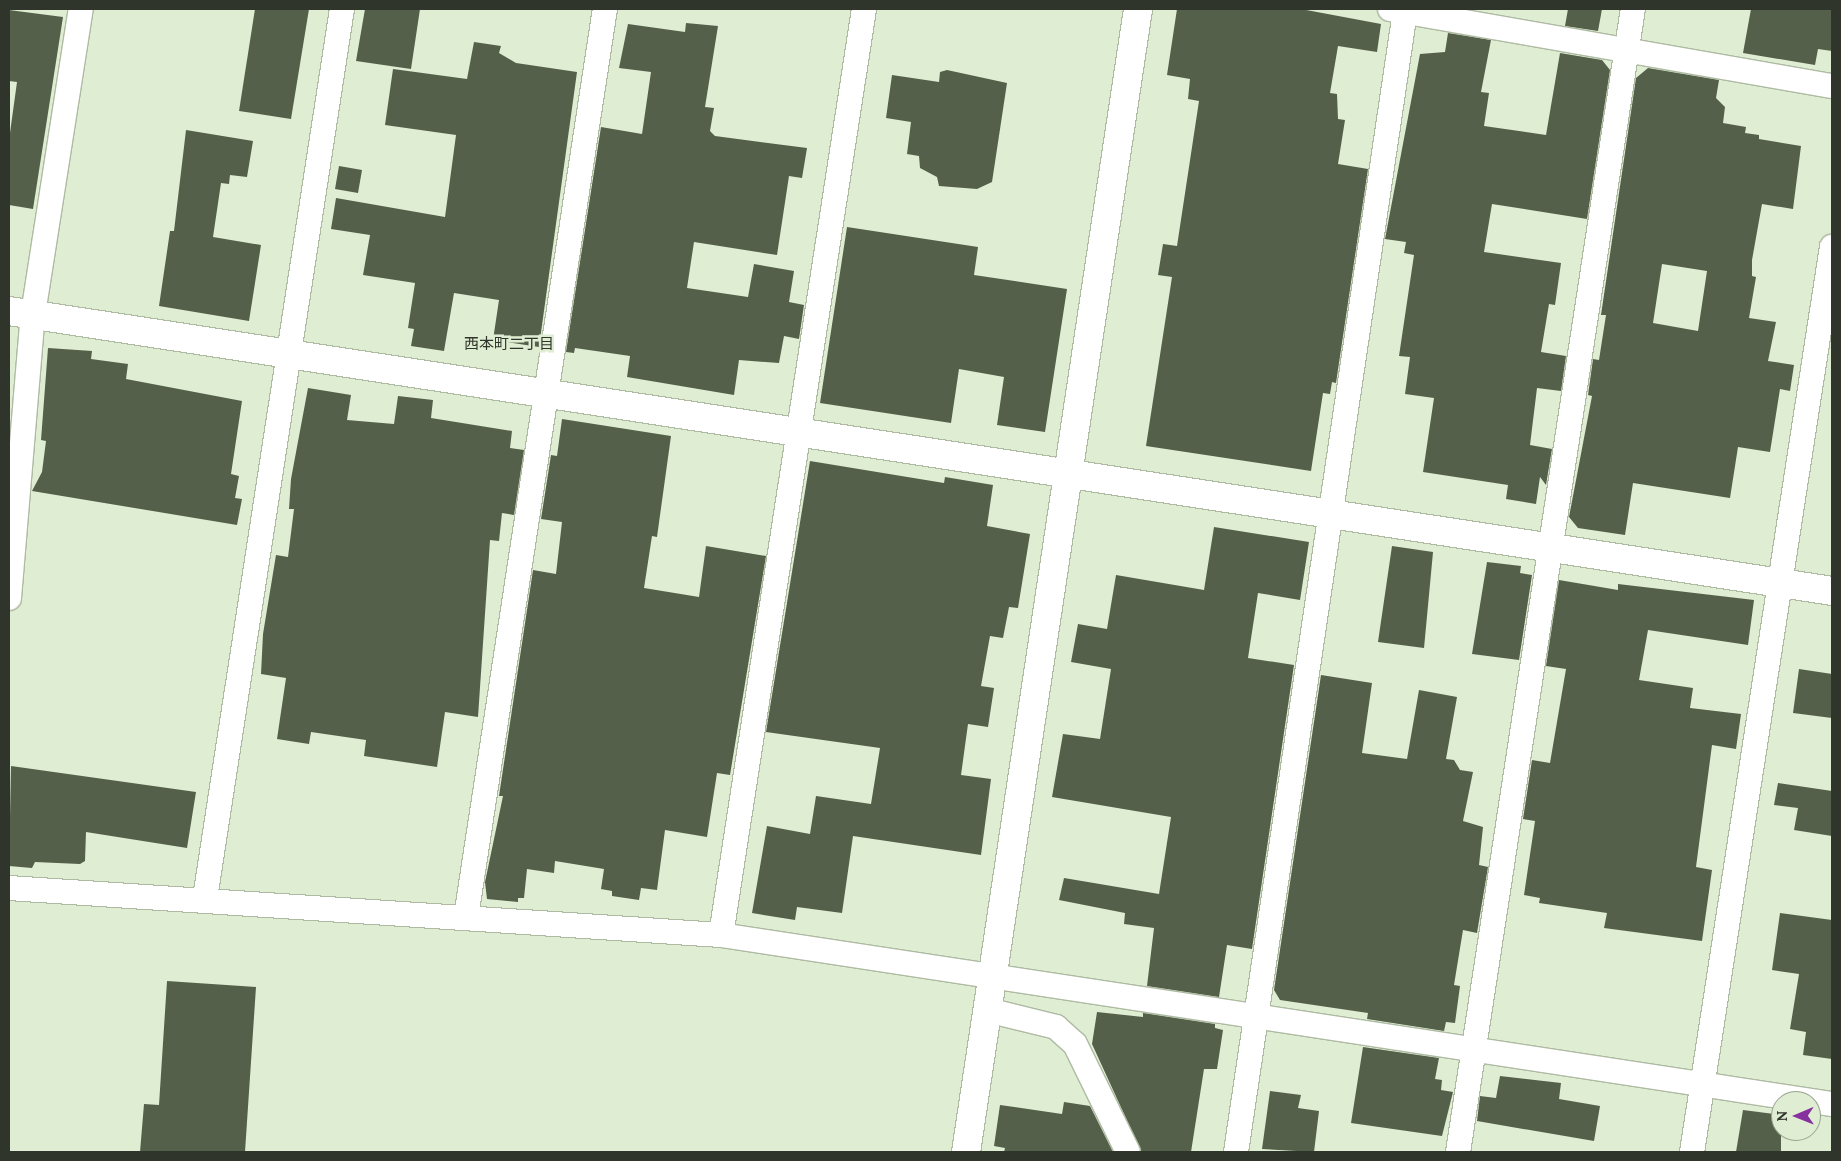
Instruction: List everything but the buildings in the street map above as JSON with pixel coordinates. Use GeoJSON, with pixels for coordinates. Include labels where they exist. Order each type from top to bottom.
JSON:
{"type":"FeatureCollection","features":[{"type":"Feature","properties":{"kind":"street"},"geometry":{"type":"LineString","coordinates":[[9,598],[21,312],[81,9]]}},
{"type":"Feature","properties":{"kind":"street"},"geometry":{"type":"LineString","coordinates":[[205,898],[292,352],[342,9]]}},
{"type":"Feature","properties":{"kind":"street"},"geometry":{"type":"LineString","coordinates":[[466,917],[605,9]]}},
{"type":"Feature","properties":{"kind":"street"},"geometry":{"type":"LineString","coordinates":[[721,935],[796,432],[864,9]]}},
{"type":"Feature","properties":{"kind":"street"},"geometry":{"type":"LineString","coordinates":[[966,1152],[1138,9]]}},
{"type":"Feature","properties":{"kind":"street"},"geometry":{"type":"LineString","coordinates":[[1458,1152],[1472,1050],[1632,9]]}},
{"type":"Feature","properties":{"kind":"street"},"geometry":{"type":"LineString","coordinates":[[1236,1152],[1331,513],[1398,10],[1832,86]]}},
{"type":"Feature","properties":{"kind":"street"},"geometry":{"type":"LineString","coordinates":[[1692,1152],[1783,583],[1832,247]]}},
{"type":"Feature","properties":{"kind":"street"},"geometry":{"type":"LineString","coordinates":[[21,312],[292,352],[546,396],[1331,513],[1832,591]]}},
{"type":"Feature","properties":{"kind":"street"},"geometry":{"type":"LineString","coordinates":[[9,888],[205,898],[721,935],[1832,1104]]}},
{"type":"Feature","properties":{"kind":"street"},"geometry":{"type":"LineString","coordinates":[[987,1010],[1056,1027],[1074,1044],[1128,1152]]}},
{"type":"Feature","properties":{"kind":"district","name":"西本町二丁目"},"geometry":{"type":"Point","coordinates":[509,344]}}]}
